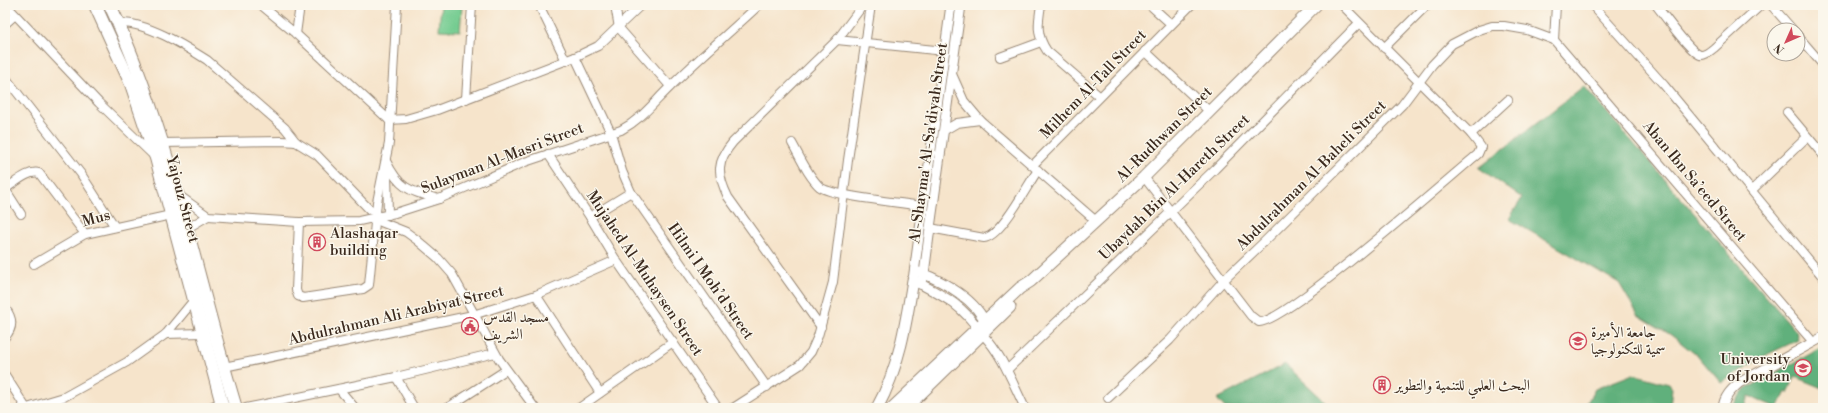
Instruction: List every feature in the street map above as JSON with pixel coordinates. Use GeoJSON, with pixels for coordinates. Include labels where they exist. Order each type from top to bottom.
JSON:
{"type":"FeatureCollection","features":[{"type":"Feature","properties":{"kind":"main road","name":"Yajouz Street"},"geometry":{"type":"LineString","coordinates":[[95,5],[131,84],[156,158],[222,405]]}},
{"type":"Feature","properties":{"kind":"main road","name":"Yajouz Street"},"geometry":{"type":"LineString","coordinates":[[110,5],[136,64],[162,143],[236,408]]}},
{"type":"Feature","properties":{"kind":"main road","name":"Al-Rudhwan Street"},"geometry":{"type":"LineString","coordinates":[[906,408],[1024,292],[1031,281],[1144,177],[1311,6]]}},
{"type":"Feature","properties":{"kind":"main road"},"geometry":{"type":"LineString","coordinates":[[877,408],[884,395],[899,357],[916,278]]}},
{"type":"Feature","properties":{"kind":"main road","name":"Al-Rudhwan Street"},"geometry":{"type":"LineString","coordinates":[[892,408],[985,331]]}},
{"type":"Feature","properties":{"kind":"street"},"geometry":{"type":"LineString","coordinates":[[6,5],[99,102],[156,158]]}},
{"type":"Feature","properties":{"kind":"street"},"geometry":{"type":"LineString","coordinates":[[261,5],[296,34],[389,120],[406,119],[466,99],[575,57],[598,46],[619,28],[641,5]]}},
{"type":"Feature","properties":{"kind":"street"},"geometry":{"type":"LineString","coordinates":[[296,34],[300,5]]}},
{"type":"Feature","properties":{"kind":"street"},"geometry":{"type":"LineString","coordinates":[[388,215],[386,161],[397,5]]}},
{"type":"Feature","properties":{"kind":"street"},"geometry":{"type":"LineString","coordinates":[[466,99],[472,5]]}},
{"type":"Feature","properties":{"kind":"street"},"geometry":{"type":"LineString","coordinates":[[539,5],[566,61]]}},
{"type":"Feature","properties":{"kind":"street"},"geometry":{"type":"LineString","coordinates":[[615,5],[619,28],[670,86]]}},
{"type":"Feature","properties":{"kind":"street","name":"Sulayman Al-Masri Street"},"geometry":{"type":"LineString","coordinates":[[208,216],[299,222],[360,221],[388,215],[439,199],[548,154],[611,133],[632,124],[642,117],[670,86],[759,5]]}},
{"type":"Feature","properties":{"kind":"street"},"geometry":{"type":"LineString","coordinates":[[821,327],[728,197],[720,177],[720,165],[725,151],[736,137],[837,40],[863,5]]}},
{"type":"Feature","properties":{"kind":"street"},"geometry":{"type":"LineString","coordinates":[[733,408],[794,370],[806,359],[813,348],[821,327],[833,282],[843,194],[864,42],[871,5]]}},
{"type":"Feature","properties":{"kind":"street","name":"Al-Shayma' Al-Sa'diyah Street"},"geometry":{"type":"LineString","coordinates":[[916,278],[922,206],[951,5]]}},
{"type":"Feature","properties":{"kind":"street","name":"Al-Shayma' Al-Sa'diyah Street"},"geometry":{"type":"LineString","coordinates":[[916,278],[924,274],[961,5]]}},
{"type":"Feature","properties":{"kind":"street"},"geometry":{"type":"LineString","coordinates":[[1041,5],[1038,23],[1041,42],[1047,51],[1099,96]]}},
{"type":"Feature","properties":{"kind":"street"},"geometry":{"type":"LineString","coordinates":[[1150,5],[1172,24]]}},
{"type":"Feature","properties":{"kind":"street","name":"Milhem Al-Tall Street"},"geometry":{"type":"LineString","coordinates":[[930,228],[984,238],[990,236],[1013,212],[1036,168],[1099,96],[1191,5]]}},
{"type":"Feature","properties":{"kind":"street"},"geometry":{"type":"LineString","coordinates":[[1144,177],[1169,212],[1251,316],[1259,322],[1268,320],[1351,261],[1478,154],[1481,147],[1470,134],[1342,5]]}},
{"type":"Feature","properties":{"kind":"street"},"geometry":{"type":"LineString","coordinates":[[1384,48],[1427,5]]}},
{"type":"Feature","properties":{"kind":"street"},"geometry":{"type":"LineString","coordinates":[[1554,40],[1556,5]]}},
{"type":"Feature","properties":{"kind":"street"},"geometry":{"type":"LineString","coordinates":[[1592,5],[1664,85],[1823,277]]}},
{"type":"Feature","properties":{"kind":"street"},"geometry":{"type":"LineString","coordinates":[[1656,5],[1683,39],[1700,55],[1706,54],[1714,48],[1761,5]]}},
{"type":"Feature","properties":{"kind":"street"},"geometry":{"type":"LineString","coordinates":[[1771,5],[1786,22]]}},
{"type":"Feature","properties":{"kind":"street"},"geometry":{"type":"LineString","coordinates":[[5,24],[15,15]]}},
{"type":"Feature","properties":{"kind":"street"},"geometry":{"type":"LineString","coordinates":[[118,23],[135,24],[140,26],[193,51],[207,60],[285,128],[296,142],[317,155],[370,210]]}},
{"type":"Feature","properties":{"kind":"street","name":"Ubaydah Bin Al-Hareth Street"},"geometry":{"type":"LineString","coordinates":[[1007,370],[1215,169],[1359,23]]}},
{"type":"Feature","properties":{"kind":"street","name":"Abdulrahman Al-Baheli Street"},"geometry":{"type":"LineString","coordinates":[[1108,398],[1170,340],[1224,280],[1265,242],[1402,106],[1432,65],[1452,44],[1479,30],[1492,26],[1515,28],[1554,40]]}},
{"type":"Feature","properties":{"kind":"street"},"geometry":{"type":"LineString","coordinates":[[837,40],[945,51]]}},
{"type":"Feature","properties":{"kind":"street","name":"Aban Ibn Sa’eed Street"},"geometry":{"type":"LineString","coordinates":[[1554,40],[1602,94],[1813,342]]}},
{"type":"Feature","properties":{"kind":"street"},"geometry":{"type":"LineString","coordinates":[[1000,57],[1041,42]]}},
{"type":"Feature","properties":{"kind":"street"},"geometry":{"type":"LineString","coordinates":[[1806,45],[1823,65]]}},
{"type":"Feature","properties":{"kind":"street"},"geometry":{"type":"LineString","coordinates":[[1145,51],[1209,111]]}},
{"type":"Feature","properties":{"kind":"street","name":"Hilmi I Moh’d Street"},"geometry":{"type":"LineString","coordinates":[[575,57],[611,133],[622,171],[631,192],[767,387]]}},
{"type":"Feature","properties":{"kind":"street"},"geometry":{"type":"LineString","coordinates":[[952,74],[964,101],[980,120],[1096,221]]}},
{"type":"Feature","properties":{"kind":"street"},"geometry":{"type":"LineString","coordinates":[[5,77],[81,174],[115,227]]}},
{"type":"Feature","properties":{"kind":"street"},"geometry":{"type":"LineString","coordinates":[[1470,134],[1508,100]]}},
{"type":"Feature","properties":{"kind":"street"},"geometry":{"type":"LineString","coordinates":[[1786,112],[1823,155]]}},
{"type":"Feature","properties":{"kind":"street"},"geometry":{"type":"LineString","coordinates":[[945,130],[957,123],[980,120]]}},
{"type":"Feature","properties":{"kind":"street"},"geometry":{"type":"LineString","coordinates":[[1752,190],[1807,137]]}},
{"type":"Feature","properties":{"kind":"street"},"geometry":{"type":"LineString","coordinates":[[162,143],[296,142]]}},
{"type":"Feature","properties":{"kind":"street"},"geometry":{"type":"LineString","coordinates":[[792,143],[820,186],[830,192],[922,206]]}},
{"type":"Feature","properties":{"kind":"street","name":"Mujahed Al-Muhaysen Street"},"geometry":{"type":"LineString","coordinates":[[548,154],[590,217],[616,260],[718,408]]}},
{"type":"Feature","properties":{"kind":"street"},"geometry":{"type":"LineString","coordinates":[[386,161],[398,182],[408,189],[439,199]]}},
{"type":"Feature","properties":{"kind":"street"},"geometry":{"type":"LineString","coordinates":[[299,222],[296,290],[298,296],[304,298],[363,290],[369,286],[377,202],[386,161]]}},
{"type":"Feature","properties":{"kind":"street"},"geometry":{"type":"LineString","coordinates":[[21,214],[5,189],[28,174],[33,172],[40,173],[85,234]]}},
{"type":"Feature","properties":{"kind":"street"},"geometry":{"type":"LineString","coordinates":[[590,217],[631,192]]}},
{"type":"Feature","properties":{"kind":"street"},"geometry":{"type":"LineString","coordinates":[[176,194],[208,216],[186,229]]}},
{"type":"Feature","properties":{"kind":"street"},"geometry":{"type":"LineString","coordinates":[[360,221],[377,202]]}},
{"type":"Feature","properties":{"kind":"street","name":"Mus"},"geometry":{"type":"LineString","coordinates":[[34,264],[85,234],[171,215]]}},
{"type":"Feature","properties":{"kind":"street"},"geometry":{"type":"LineString","coordinates":[[376,217],[381,222],[406,232],[438,258],[460,286],[473,315],[495,353],[535,408]]}},
{"type":"Feature","properties":{"kind":"street","name":"Abdulrahman Ali Arabiyat Street"},"geometry":{"type":"LineString","coordinates":[[224,367],[473,315],[536,295],[616,260]]}},
{"type":"Feature","properties":{"kind":"street"},"geometry":{"type":"LineString","coordinates":[[924,274],[971,302],[1007,370],[1025,408]]}},
{"type":"Feature","properties":{"kind":"street"},"geometry":{"type":"LineString","coordinates":[[916,278],[966,312],[985,331]]}},
{"type":"Feature","properties":{"kind":"street"},"geometry":{"type":"LineString","coordinates":[[950,300],[956,292]]}},
{"type":"Feature","properties":{"kind":"street"},"geometry":{"type":"LineString","coordinates":[[536,295],[600,393]]}},
{"type":"Feature","properties":{"kind":"street"},"geometry":{"type":"LineString","coordinates":[[5,375],[26,408],[43,405],[64,397],[98,380],[127,362],[166,334],[194,300]]}},
{"type":"Feature","properties":{"kind":"street"},"geometry":{"type":"LineString","coordinates":[[5,308],[12,317],[10,331],[5,337]]}},
{"type":"Feature","properties":{"kind":"street"},"geometry":{"type":"LineString","coordinates":[[166,334],[202,333]]}},
{"type":"Feature","properties":{"kind":"street"},"geometry":{"type":"LineString","coordinates":[[1723,408],[1724,402],[1730,391],[1739,382],[1823,337]]}},
{"type":"Feature","properties":{"kind":"street"},"geometry":{"type":"LineString","coordinates":[[579,408],[673,342]]}},
{"type":"Feature","properties":{"kind":"street"},"geometry":{"type":"LineString","coordinates":[[246,408],[396,377],[495,353]]}},
{"type":"Feature","properties":{"kind":"street"},"geometry":{"type":"LineString","coordinates":[[447,408],[506,370]]}},
{"type":"Feature","properties":{"kind":"street"},"geometry":{"type":"LineString","coordinates":[[396,377],[414,408]]}},
{"type":"Feature","properties":{"kind":"street"},"geometry":{"type":"LineString","coordinates":[[339,389],[355,408]]}},
{"type":"Feature","properties":{"kind":"street"},"geometry":{"type":"LineString","coordinates":[[209,408],[222,405]]}},
{"type":"Feature","properties":{"kind":"green space"},"geometry":{"type":"Polygon","coordinates":[[[441,5],[462,7],[460,31],[439,30],[441,5]]]}},
{"type":"Feature","properties":{"kind":"green space"},"geometry":{"type":"Polygon","coordinates":[[[1584,86],[1796,331],[1798,340],[1766,355],[1721,383],[1699,357],[1671,335],[1638,315],[1619,283],[1509,219],[1522,198],[1479,168],[1584,86]]]}},
{"type":"Feature","properties":{"kind":"green space","name":"University of Jordan"},"geometry":{"type":"Polygon","coordinates":[[[1823,347],[1822,388],[1795,377],[1788,393],[1786,392],[1778,408],[1749,396],[1745,408],[1734,408],[1735,402],[1744,390],[1823,347]]]}},
{"type":"Feature","properties":{"kind":"green space"},"geometry":{"type":"Polygon","coordinates":[[[1285,364],[1331,407],[1256,408],[1251,406],[1247,408],[1225,408],[1217,399],[1285,364]]]}},
{"type":"Feature","properties":{"kind":"green space"},"geometry":{"type":"Polygon","coordinates":[[[1633,374],[1669,384],[1672,388],[1670,408],[1584,408],[1595,389],[1633,374]]]}},
{"type":"Feature","properties":{"kind":"place","name":"Alashaqar building"},"geometry":{"type":"Point","coordinates":[317,242]}},
{"type":"Feature","properties":{"kind":"place","name":"مسجد القدس الشريف"},"geometry":{"type":"Point","coordinates":[470,326]}},
{"type":"Feature","properties":{"kind":"place","name":"جامعة الأميرة سمية للتكنولوجيا"},"geometry":{"type":"Point","coordinates":[1578,341]}},
{"type":"Feature","properties":{"kind":"place","name":"University of Jordan"},"geometry":{"type":"Point","coordinates":[1803,368]}},
{"type":"Feature","properties":{"kind":"place","name":"البحث العلمي للتنمية والتطوير"},"geometry":{"type":"Point","coordinates":[1382,385]}}]}
